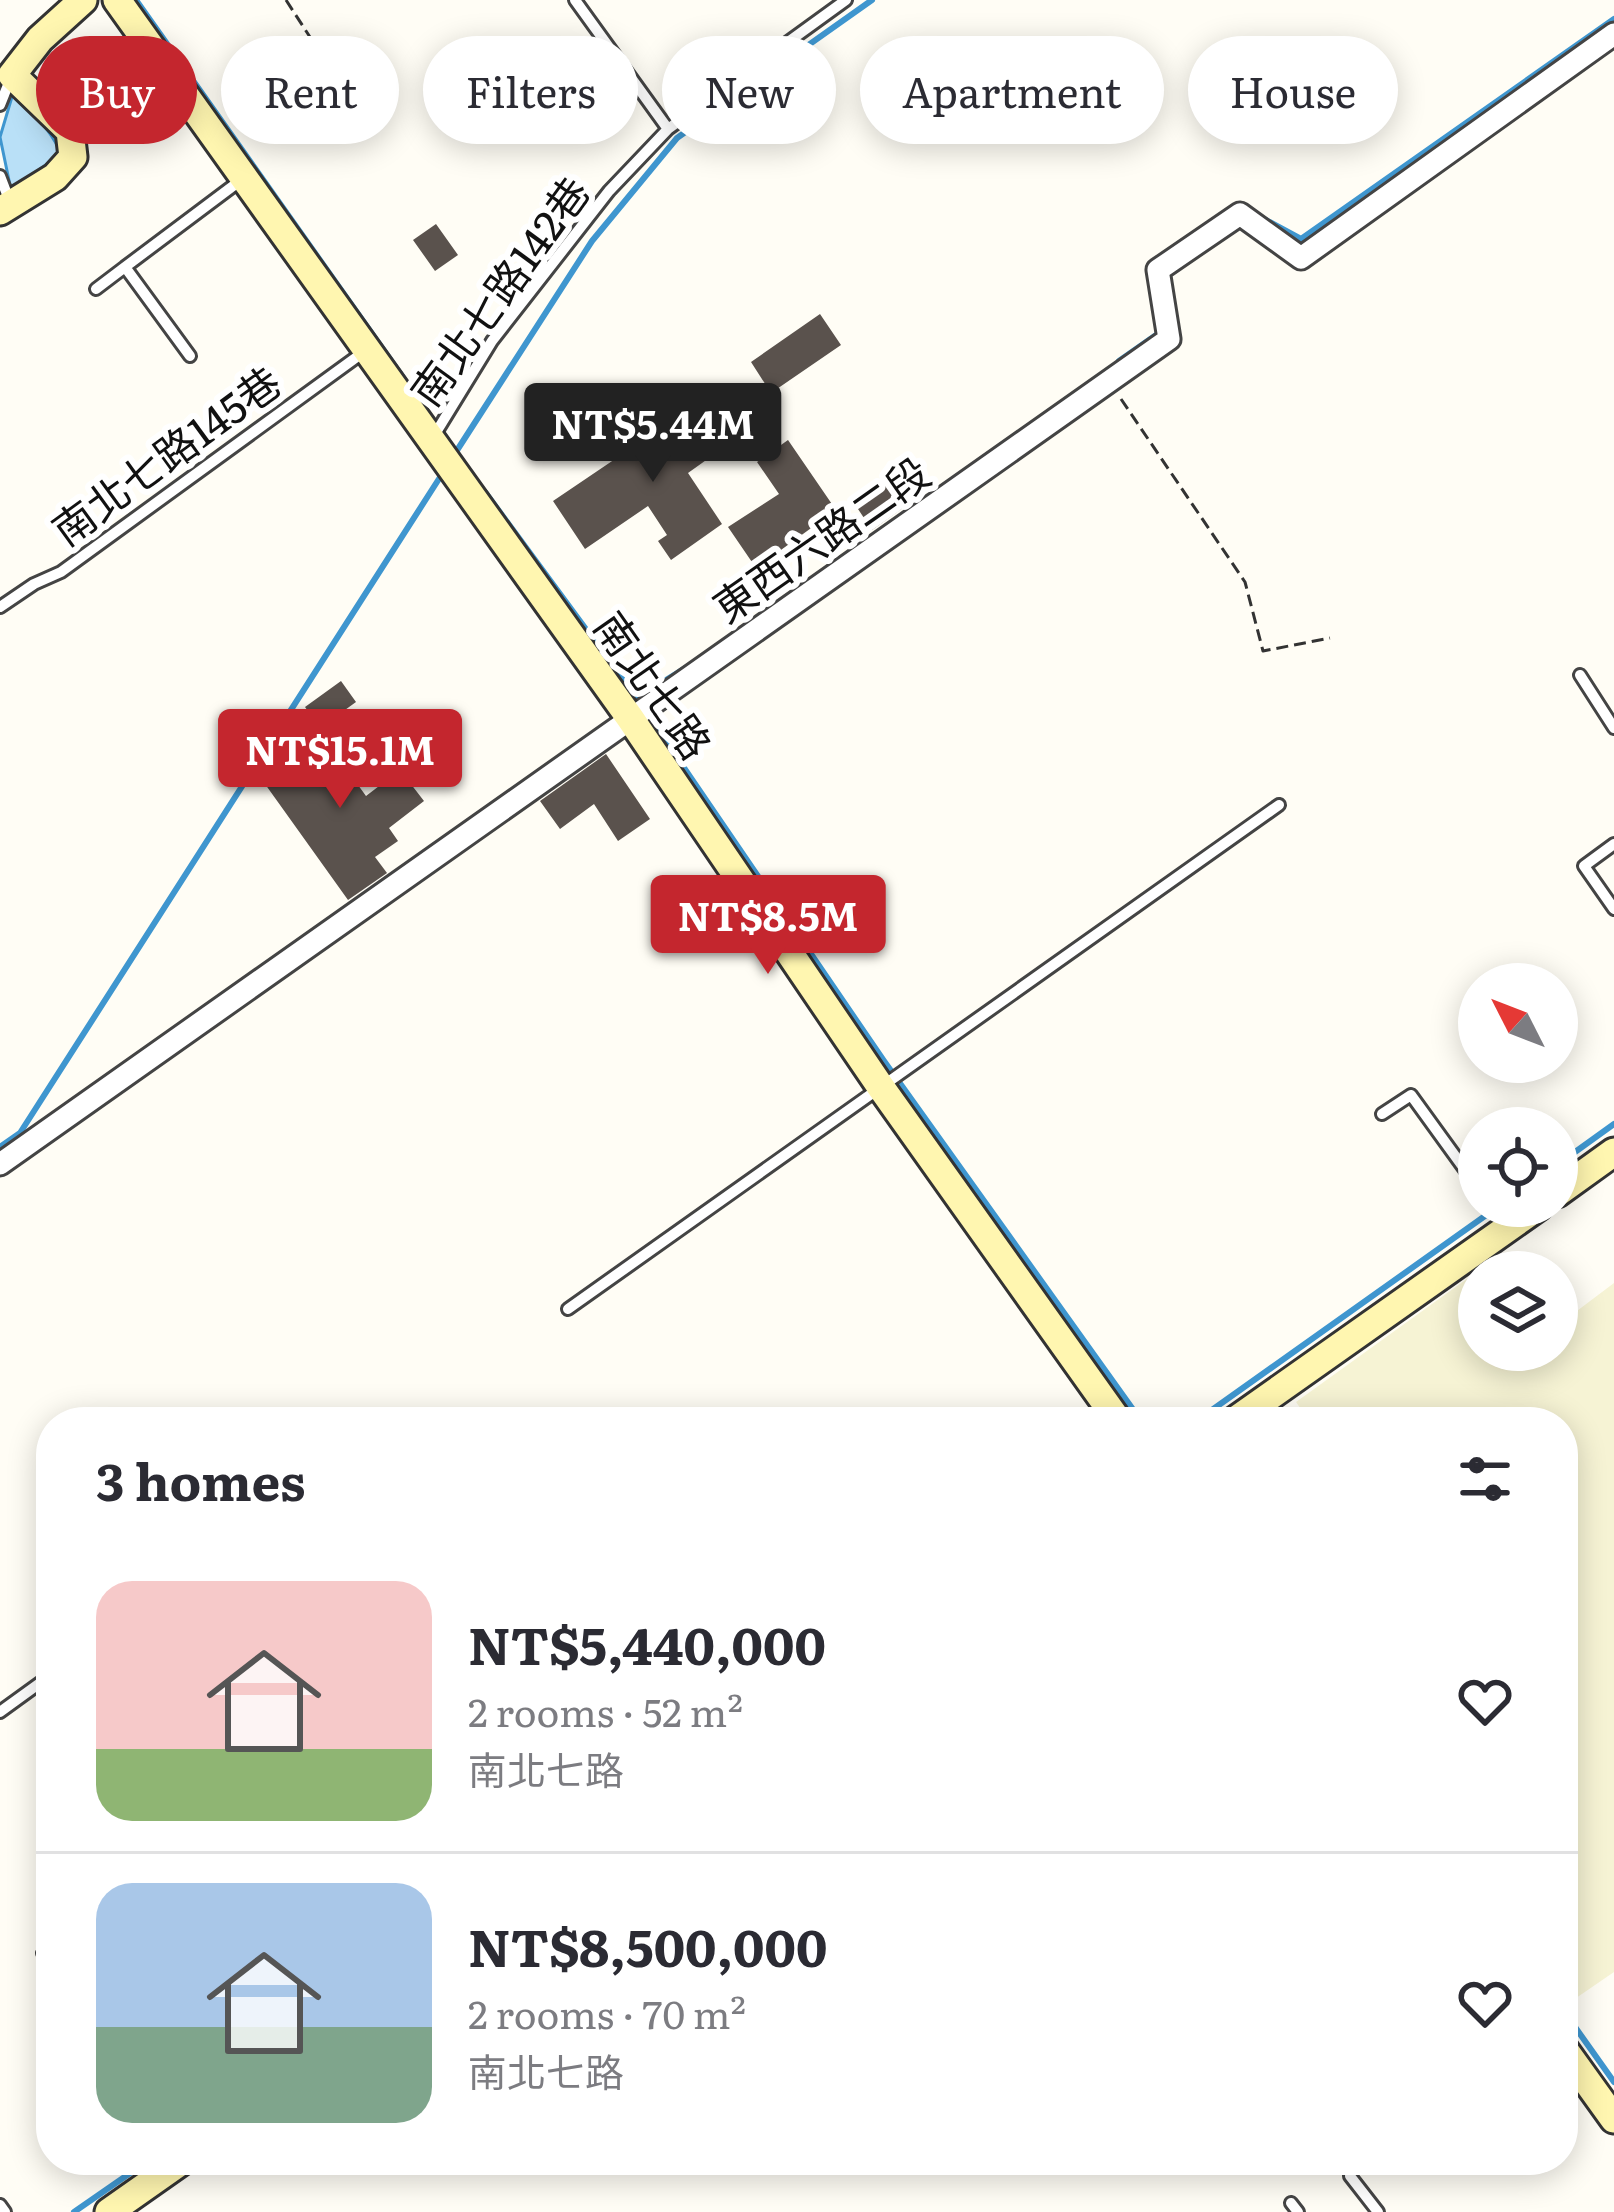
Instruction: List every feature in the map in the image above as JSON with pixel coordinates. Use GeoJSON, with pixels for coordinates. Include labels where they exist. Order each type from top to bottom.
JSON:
{"type":"FeatureCollection","features":[{"type":"Feature","properties":{"kind":"street"},"geometry":{"type":"LineString","coordinates":[[5,208],[55,177],[73,157],[70,131],[12,75],[40,40],[83,0]]}},
{"type":"Feature","properties":{"kind":"street","name":"南北七路"},"geometry":{"type":"LineString","coordinates":[[117,0],[630,718],[880,1086],[1108,1407]]}},
{"type":"Feature","properties":{"kind":"street","name":"東西六路二段"},"geometry":{"type":"LineString","coordinates":[[0,1164],[1169,339],[1158,270],[1240,214],[1301,258],[1614,34]]}},
{"type":"Feature","properties":{"kind":"street"},"geometry":{"type":"LineString","coordinates":[[1578,1178],[1614,1152]]}},
{"type":"Feature","properties":{"kind":"street"},"geometry":{"type":"LineString","coordinates":[[1253,1407],[1487,1227]]}},
{"type":"Feature","properties":{"kind":"street"},"geometry":{"type":"LineString","coordinates":[[1578,2069],[1614,2119]]}},
{"type":"Feature","properties":{"kind":"street"},"geometry":{"type":"LineString","coordinates":[[109,2212],[162,2175]]}},
{"type":"Feature","properties":{"kind":"lane"},"geometry":{"type":"LineString","coordinates":[[574,0],[662,121]]}},
{"type":"Feature","properties":{"kind":"lane","name":"南北七路142巷"},"geometry":{"type":"LineString","coordinates":[[796,36],[846,0]]}},
{"type":"Feature","properties":{"kind":"lane"},"geometry":{"type":"LineString","coordinates":[[0,105],[12,75]]}},
{"type":"Feature","properties":{"kind":"lane","name":"南北七路142巷"},"geometry":{"type":"LineString","coordinates":[[430,442],[492,341],[609,191],[662,135]]}},
{"type":"Feature","properties":{"kind":"lane"},"geometry":{"type":"LineString","coordinates":[[0,176],[5,208]]}},
{"type":"Feature","properties":{"kind":"lane"},"geometry":{"type":"LineString","coordinates":[[96,289],[245,177]]}},
{"type":"Feature","properties":{"kind":"lane"},"geometry":{"type":"LineString","coordinates":[[125,267],[190,356]]}},
{"type":"Feature","properties":{"kind":"lane","name":"南北七路145巷"},"geometry":{"type":"LineString","coordinates":[[0,608],[61,572],[366,349]]}},
{"type":"Feature","properties":{"kind":"lane"},"geometry":{"type":"LineString","coordinates":[[1580,675],[1614,728]]}},
{"type":"Feature","properties":{"kind":"lane"},"geometry":{"type":"LineString","coordinates":[[568,1309],[1279,805]]}},
{"type":"Feature","properties":{"kind":"lane"},"geometry":{"type":"LineString","coordinates":[[1614,844],[1584,866],[1614,909]]}},
{"type":"Feature","properties":{"kind":"lane"},"geometry":{"type":"LineString","coordinates":[[1382,1114],[1411,1094],[1458,1160]]}},
{"type":"Feature","properties":{"kind":"lane"},"geometry":{"type":"LineString","coordinates":[[0,1712],[36,1688]]}},
{"type":"Feature","properties":{"kind":"lane"},"geometry":{"type":"LineString","coordinates":[[1350,2176],[1378,2212]]}},
{"type":"Feature","properties":{"kind":"path"},"geometry":{"type":"LineString","coordinates":[[286,0],[310,36]]}},
{"type":"Feature","properties":{"kind":"path"},"geometry":{"type":"LineString","coordinates":[[1110,383],[1245,582],[1263,651],[1330,638]]}},
{"type":"Feature","properties":{"kind":"shaded area"},"geometry":{"type":"Polygon","coordinates":[[[1614,1283],[1614,1972],[1578,1997],[1578,1407],[1300,1407],[1296,1402],[1458,1285],[1458,1371],[1578,1371],[1578,1310],[1614,1283]]]}},
{"type":"Feature","properties":{"kind":"water"},"geometry":{"type":"Polygon","coordinates":[[[14,90],[36,117],[36,144],[56,144],[61,154],[11,190],[0,137],[14,90]]]}},
{"type":"Feature","properties":{"kind":"building"},"geometry":{"type":"Polygon","coordinates":[[[436,224],[458,255],[435,271],[413,240],[436,224]]]}},
{"type":"Feature","properties":{"kind":"building"},"geometry":{"type":"Polygon","coordinates":[[[820,314],[841,345],[771,393],[751,362],[820,314]]]}},
{"type":"Feature","properties":{"kind":"building"},"geometry":{"type":"Polygon","coordinates":[[[710,400],[737,438],[688,473],[722,524],[671,560],[658,541],[667,535],[648,506],[585,549],[553,501],[710,400]]]}},
{"type":"Feature","properties":{"kind":"building"},"geometry":{"type":"Polygon","coordinates":[[[788,440],[836,510],[756,568],[728,527],[779,494],[757,462],[788,440]]]}},
{"type":"Feature","properties":{"kind":"building"},"geometry":{"type":"Polygon","coordinates":[[[889,479],[907,505],[872,530],[854,503],[889,479]]]}},
{"type":"Feature","properties":{"kind":"building"},"geometry":{"type":"Polygon","coordinates":[[[341,681],[356,702],[320,728],[305,707],[341,681]]]}},
{"type":"Feature","properties":{"kind":"building"},"geometry":{"type":"Polygon","coordinates":[[[314,724],[366,796],[400,770],[424,801],[389,828],[398,841],[375,857],[387,873],[348,900],[260,777],[299,750],[292,740],[314,724]]]}},
{"type":"Feature","properties":{"kind":"building"},"geometry":{"type":"Polygon","coordinates":[[[606,754],[650,819],[618,841],[594,804],[560,829],[540,801],[606,754]]]}},
{"type":"Feature","properties":{"kind":"waterway"},"geometry":{"type":"LineString","coordinates":[[136,0],[404,379]]}},
{"type":"Feature","properties":{"kind":"waterway"},"geometry":{"type":"LineString","coordinates":[[454,455],[592,241],[677,138],[872,0]]}},
{"type":"Feature","properties":{"kind":"waterway"},"geometry":{"type":"LineString","coordinates":[[1251,212],[1301,239],[1614,19]]}},
{"type":"Feature","properties":{"kind":"waterway"},"geometry":{"type":"LineString","coordinates":[[1159,260],[1181,242]]}},
{"type":"Feature","properties":{"kind":"waterway"},"geometry":{"type":"LineString","coordinates":[[1119,361],[1159,333],[1158,329]]}},
{"type":"Feature","properties":{"kind":"waterway"},"geometry":{"type":"LineString","coordinates":[[0,1147],[20,1133],[444,471]]}},
{"type":"Feature","properties":{"kind":"waterway"},"geometry":{"type":"LineString","coordinates":[[485,492],[641,704]]}},
{"type":"Feature","properties":{"kind":"waterway"},"geometry":{"type":"LineString","coordinates":[[637,698],[687,667]]}},
{"type":"Feature","properties":{"kind":"waterway"},"geometry":{"type":"LineString","coordinates":[[648,715],[884,1061],[1131,1407]]}},
{"type":"Feature","properties":{"kind":"waterway"},"geometry":{"type":"LineString","coordinates":[[1578,1150],[1614,1124]]}},
{"type":"Feature","properties":{"kind":"waterway"},"geometry":{"type":"LineString","coordinates":[[1216,1407],[1469,1227]]}},
{"type":"Feature","properties":{"kind":"waterway"},"geometry":{"type":"LineString","coordinates":[[1578,2031],[1614,2082]]}},
{"type":"Feature","properties":{"kind":"waterway"},"geometry":{"type":"LineString","coordinates":[[74,2212],[127,2175]]}}]}
